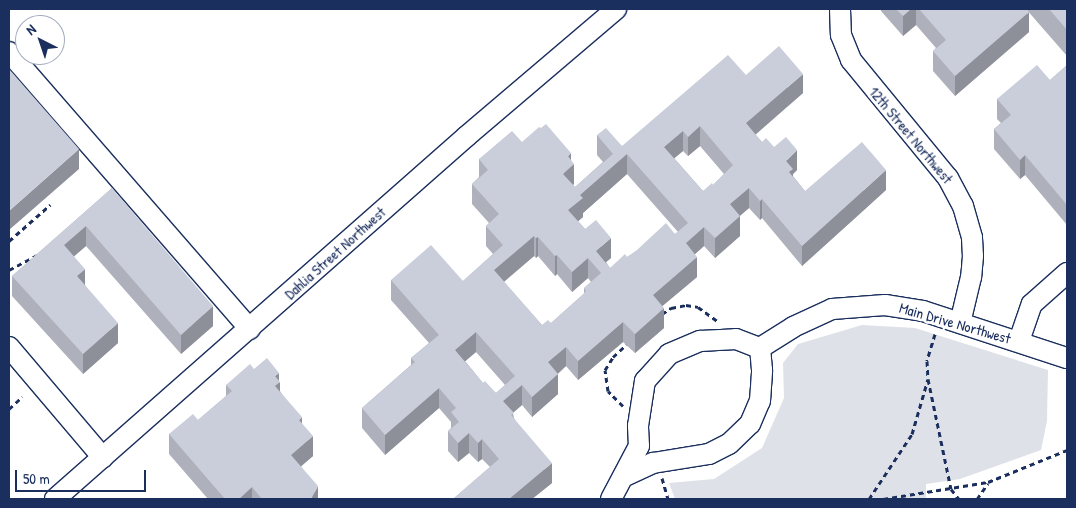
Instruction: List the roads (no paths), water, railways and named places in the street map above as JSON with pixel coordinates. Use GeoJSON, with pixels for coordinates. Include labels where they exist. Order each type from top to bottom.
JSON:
{"type":"FeatureCollection","features":[{"type":"Feature","properties":{"kind":"street","name":"Dahlia Street Northwest"},"geometry":{"type":"LineString","coordinates":[[55,499],[467,136],[616,9]]}},
{"type":"Feature","properties":{"kind":"street","name":"12th Street Northwest"},"geometry":{"type":"LineString","coordinates":[[840,9],[841,35],[851,60],[948,178],[964,206],[972,238],[973,256],[971,276],[960,323]]}},
{"type":"Feature","properties":{"kind":"street"},"geometry":{"type":"LineString","coordinates":[[9,52],[250,329]]}},
{"type":"Feature","properties":{"kind":"street"},"geometry":{"type":"LineString","coordinates":[[1019,342],[1032,304],[1067,273]]}},
{"type":"Feature","properties":{"kind":"street","name":"Main Drive Northwest"},"geometry":{"type":"LineString","coordinates":[[760,348],[805,320],[832,309],[851,306],[898,306],[960,323],[1067,358]]}},
{"type":"Feature","properties":{"kind":"street"},"geometry":{"type":"LineString","coordinates":[[611,499],[625,476],[638,436],[645,381],[669,354],[700,341],[736,339],[760,348],[762,370],[760,401],[750,424],[729,444],[709,454],[663,468],[653,463],[625,476]]}},
{"type":"Feature","properties":{"kind":"street"},"geometry":{"type":"LineString","coordinates":[[9,348],[103,458]]}},
{"type":"Feature","properties":{"kind":"street"},"geometry":{"type":"LineString","coordinates":[[638,436],[663,468]]}}]}
